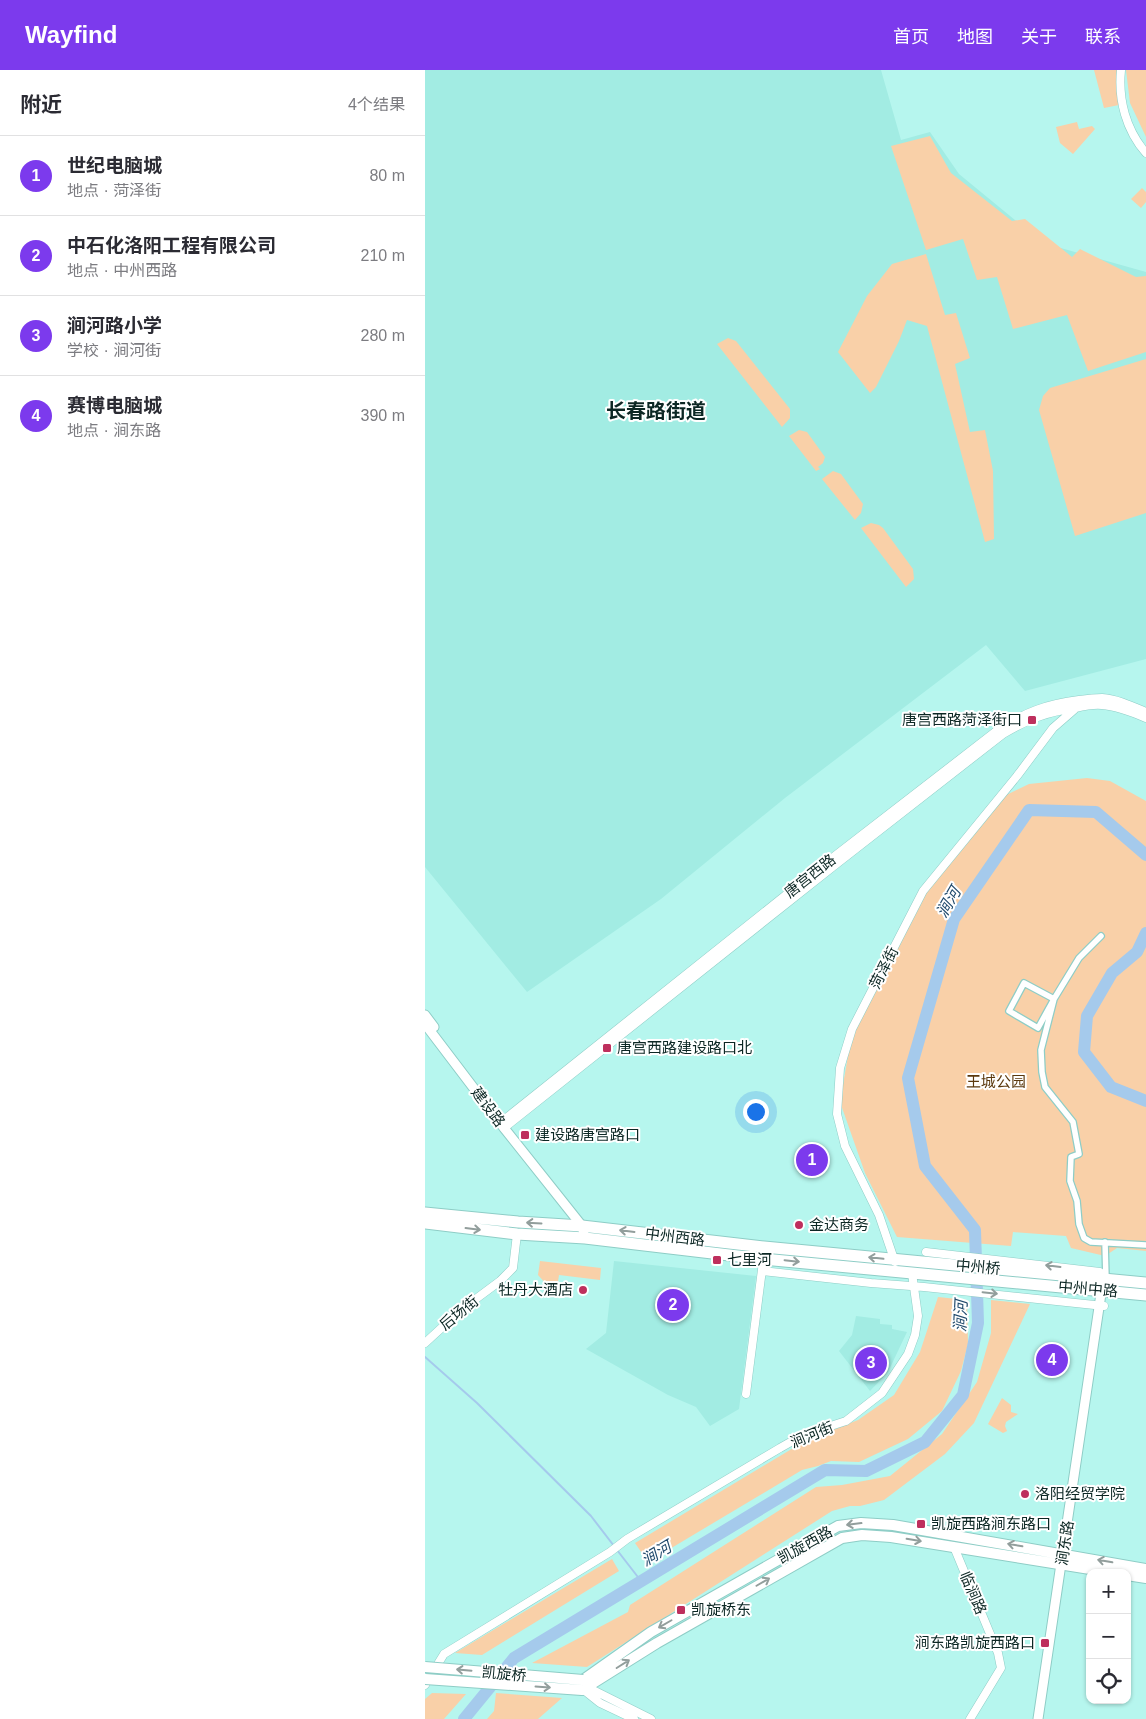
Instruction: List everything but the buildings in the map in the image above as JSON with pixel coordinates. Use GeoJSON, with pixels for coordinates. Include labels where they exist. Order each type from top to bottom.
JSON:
{"type":"FeatureCollection","features":[{"type":"Feature","properties":{"kind":"main road","name":"中州西路"},"geometry":{"type":"LineString","coordinates":[[425,1212],[764,1253],[895,1266],[922,1265]]}},
{"type":"Feature","properties":{"kind":"main road","name":"中州西路"},"geometry":{"type":"LineString","coordinates":[[425,1223],[517,1234],[585,1230]]}},
{"type":"Feature","properties":{"kind":"main road","name":"中州西路"},"geometry":{"type":"LineString","coordinates":[[895,1266],[922,1265]]}},
{"type":"Feature","properties":{"kind":"main road","name":"中州桥"},"geometry":{"type":"LineString","coordinates":[[922,1265],[1031,1273]]}},
{"type":"Feature","properties":{"kind":"main road","name":"中州中路"},"geometry":{"type":"LineString","coordinates":[[1031,1273],[1104,1285],[1146,1295]]}},
{"type":"Feature","properties":{"kind":"main road","name":"中州中路"},"geometry":{"type":"LineString","coordinates":[[1104,1285],[1146,1283]]}},
{"type":"Feature","properties":{"kind":"main road","name":"凯旋西路"},"geometry":{"type":"LineString","coordinates":[[582,1684],[651,1632],[839,1526],[861,1523],[893,1525],[1064,1559],[1100,1569]]}},
{"type":"Feature","properties":{"kind":"main road","name":"凯旋西路"},"geometry":{"type":"LineString","coordinates":[[582,1684],[842,1538],[861,1535],[891,1537],[954,1547],[1146,1569]]}},
{"type":"Feature","properties":{"kind":"main road"},"geometry":{"type":"LineString","coordinates":[[1131,1576],[1146,1578]]}},
{"type":"Feature","properties":{"kind":"main road","name":"凯旋桥"},"geometry":{"type":"LineString","coordinates":[[425,1667],[582,1684]]}},
{"type":"Feature","properties":{"kind":"main road","name":"凯旋桥"},"geometry":{"type":"LineString","coordinates":[[425,1679],[582,1684]]}},
{"type":"Feature","properties":{"kind":"street"},"geometry":{"type":"LineString","coordinates":[[1121,70],[1119,81],[1122,107],[1129,127],[1146,153]]}},
{"type":"Feature","properties":{"kind":"street","name":"唐宫西路"},"geometry":{"type":"LineString","coordinates":[[504,1124],[831,859],[999,728],[1022,715],[1046,706],[1102,698],[1124,703],[1146,712]]}},
{"type":"Feature","properties":{"kind":"street","name":"唐宫西路"},"geometry":{"type":"LineString","coordinates":[[504,1124],[1003,734],[1025,721],[1047,713],[1102,705],[1123,709],[1146,718]]}},
{"type":"Feature","properties":{"kind":"street","name":"菏泽街"},"geometry":{"type":"LineString","coordinates":[[895,1266],[879,1215],[845,1146],[837,1114],[840,1068],[852,1029],[923,891],[1017,776],[1053,728],[1076,708]]}},
{"type":"Feature","properties":{"kind":"street"},"geometry":{"type":"LineString","coordinates":[[1054,999],[1024,982],[1009,1011],[1038,1028],[1079,958],[1101,936]]}},
{"type":"Feature","properties":{"kind":"street"},"geometry":{"type":"LineString","coordinates":[[1054,999],[1041,1050],[1042,1072],[1045,1087],[1073,1122],[1079,1154],[1071,1157],[1070,1181],[1077,1201],[1079,1224],[1084,1238],[1091,1242],[1146,1245]]}},
{"type":"Feature","properties":{"kind":"street","name":"建设路"},"geometry":{"type":"LineString","coordinates":[[425,1015],[504,1124]]}},
{"type":"Feature","properties":{"kind":"street","name":"建设路"},"geometry":{"type":"LineString","coordinates":[[425,1024],[585,1230]]}},
{"type":"Feature","properties":{"kind":"street","name":"后场街"},"geometry":{"type":"LineString","coordinates":[[425,1343],[461,1310],[500,1281],[513,1268],[517,1234]]}},
{"type":"Feature","properties":{"kind":"street"},"geometry":{"type":"LineString","coordinates":[[1104,1285],[1105,1242]]}},
{"type":"Feature","properties":{"kind":"street"},"geometry":{"type":"LineString","coordinates":[[745,1394],[764,1253]]}},
{"type":"Feature","properties":{"kind":"street","name":"涧河街"},"geometry":{"type":"LineString","coordinates":[[425,1685],[444,1654],[610,1552],[627,1539],[803,1435],[847,1421],[882,1393],[908,1354],[915,1335],[918,1316],[914,1286],[922,1265]]}},
{"type":"Feature","properties":{"kind":"street"},"geometry":{"type":"LineString","coordinates":[[762,1271],[1102,1305]]}},
{"type":"Feature","properties":{"kind":"street","name":"涧东路"},"geometry":{"type":"LineString","coordinates":[[1042,1719],[1104,1285]]}},
{"type":"Feature","properties":{"kind":"street","name":"临涧路"},"geometry":{"type":"LineString","coordinates":[[954,1547],[998,1653],[1001,1668],[970,1719]]}},
{"type":"Feature","properties":{"kind":"street","name":"涧东路"},"geometry":{"type":"LineString","coordinates":[[1038,1719],[1064,1559]]}},
{"type":"Feature","properties":{"kind":"street"},"geometry":{"type":"LineString","coordinates":[[582,1684],[600,1704],[633,1719]]}},
{"type":"Feature","properties":{"kind":"street"},"geometry":{"type":"LineString","coordinates":[[582,1684],[651,1719]]}},
{"type":"Feature","properties":{"kind":"shaded area"},"geometry":{"type":"Polygon","coordinates":[[[425,70],[881,70],[901,140],[930,132],[959,174],[1043,243],[1146,272],[1146,659],[1025,691],[986,645],[785,798],[661,899],[527,992],[425,867],[425,70]]]}},
{"type":"Feature","properties":{"kind":"shaded area"},"geometry":{"type":"Polygon","coordinates":[[[614,1261],[756,1276],[739,1409],[710,1426],[696,1407],[668,1395],[586,1349],[606,1333],[614,1261]]]}},
{"type":"Feature","properties":{"kind":"shaded area"},"geometry":{"type":"Polygon","coordinates":[[[856,1316],[880,1319],[880,1324],[892,1325],[892,1329],[907,1332],[888,1372],[870,1391],[839,1351],[852,1335],[856,1316]]]}},
{"type":"Feature","properties":{"kind":"green space"},"geometry":{"type":"Polygon","coordinates":[[[1094,70],[1117,70],[1116,81],[1119,105],[1104,108],[1094,70]]]}},
{"type":"Feature","properties":{"kind":"green space"},"geometry":{"type":"Polygon","coordinates":[[[1126,70],[1146,70],[1146,137],[1130,103],[1126,70]]]}},
{"type":"Feature","properties":{"kind":"green space"},"geometry":{"type":"Polygon","coordinates":[[[1077,122],[1079,129],[1092,126],[1095,129],[1073,154],[1060,143],[1056,127],[1077,122]]]}},
{"type":"Feature","properties":{"kind":"green space"},"geometry":{"type":"Polygon","coordinates":[[[930,136],[951,173],[1012,221],[1025,219],[1072,257],[1080,249],[1136,277],[1146,276],[1146,352],[1088,371],[1067,315],[1013,329],[997,277],[977,280],[963,239],[926,250],[891,146],[930,136]]]}},
{"type":"Feature","properties":{"kind":"green space"},"geometry":{"type":"Polygon","coordinates":[[[1142,188],[1146,192],[1146,202],[1141,208],[1131,199],[1142,188]]]}},
{"type":"Feature","properties":{"kind":"green space"},"geometry":{"type":"Polygon","coordinates":[[[926,254],[945,315],[956,313],[970,358],[955,364],[970,432],[985,430],[993,471],[994,539],[985,542],[927,326],[907,320],[899,341],[876,387],[870,393],[838,352],[867,296],[892,264],[926,254]]]}},
{"type":"Feature","properties":{"kind":"green space"},"geometry":{"type":"Polygon","coordinates":[[[728,338],[736,341],[790,409],[790,418],[782,427],[717,344],[728,338]]]}},
{"type":"Feature","properties":{"kind":"green space"},"geometry":{"type":"Polygon","coordinates":[[[1146,359],[1146,513],[1075,536],[1039,410],[1043,396],[1050,388],[1146,359]]]}},
{"type":"Feature","properties":{"kind":"green space"},"geometry":{"type":"Polygon","coordinates":[[[799,430],[807,432],[825,457],[823,463],[818,467],[820,469],[816,471],[789,436],[799,430]]]}},
{"type":"Feature","properties":{"kind":"green space"},"geometry":{"type":"Polygon","coordinates":[[[833,471],[841,474],[863,504],[861,513],[855,520],[822,479],[833,471]]]}},
{"type":"Feature","properties":{"kind":"green space"},"geometry":{"type":"Polygon","coordinates":[[[871,523],[883,528],[913,569],[914,579],[906,587],[861,528],[871,523]]]}},
{"type":"Feature","properties":{"kind":"green space","name":"王城公园"},"geometry":{"type":"Polygon","coordinates":[[[1087,778],[1110,781],[1146,801],[1146,1251],[1117,1248],[1105,1256],[1071,1248],[1066,1236],[1013,1232],[1011,1246],[897,1237],[865,1173],[840,1102],[849,1050],[862,1009],[909,920],[945,858],[990,803],[1029,784],[1087,778]]]}},
{"type":"Feature","properties":{"kind":"green space"},"geometry":{"type":"Polygon","coordinates":[[[540,1261],[601,1268],[600,1280],[559,1275],[556,1295],[538,1275],[540,1261]]]}},
{"type":"Feature","properties":{"kind":"green space"},"geometry":{"type":"Polygon","coordinates":[[[938,1297],[967,1300],[968,1344],[961,1371],[942,1411],[908,1439],[859,1462],[831,1461],[802,1470],[648,1562],[635,1543],[805,1441],[858,1420],[894,1395],[920,1352],[938,1297]]]}},
{"type":"Feature","properties":{"kind":"green space"},"geometry":{"type":"Polygon","coordinates":[[[991,1300],[1030,1304],[974,1423],[945,1454],[884,1500],[832,1511],[587,1667],[532,1663],[628,1612],[630,1605],[816,1487],[842,1485],[890,1476],[942,1434],[977,1382],[991,1333],[991,1300]]]}},
{"type":"Feature","properties":{"kind":"green space"},"geometry":{"type":"Polygon","coordinates":[[[1002,1398],[1011,1405],[1011,1412],[1018,1414],[1006,1422],[1007,1431],[1003,1433],[988,1424],[1002,1398]]]}},
{"type":"Feature","properties":{"kind":"green space"},"geometry":{"type":"Polygon","coordinates":[[[612,1559],[619,1571],[482,1655],[455,1653],[612,1559]]]}},
{"type":"Feature","properties":{"kind":"green space"},"geometry":{"type":"Polygon","coordinates":[[[432,1693],[466,1694],[444,1719],[425,1719],[425,1699],[432,1693]]]}},
{"type":"Feature","properties":{"kind":"green space"},"geometry":{"type":"Polygon","coordinates":[[[496,1693],[562,1698],[538,1719],[487,1719],[494,1711],[496,1693]]]}},
{"type":"Feature","properties":{"kind":"waterway","name":"涧河"},"geometry":{"type":"LineString","coordinates":[[464,1719],[514,1658],[825,1470],[866,1471],[925,1442],[963,1395],[978,1323],[975,1230],[925,1166],[908,1078],[954,919],[1029,810],[1096,812],[1146,855]]}},
{"type":"Feature","properties":{"kind":"waterway","name":"涧河"},"geometry":{"type":"LineString","coordinates":[[1146,933],[1137,952],[1112,973],[1087,1016],[1084,1052],[1111,1087],[1146,1101]]}},
{"type":"Feature","properties":{"kind":"waterway"},"geometry":{"type":"LineString","coordinates":[[425,1357],[477,1403],[591,1516],[614,1546]]}},
{"type":"Feature","properties":{"kind":"waterway"},"geometry":{"type":"LineString","coordinates":[[617,1550],[641,1581]]}},
{"type":"Feature","properties":{"kind":"place","name":"唐宫西路菏泽街口"},"geometry":{"type":"Point","coordinates":[1032,720]}},
{"type":"Feature","properties":{"kind":"place","name":"唐宫西路建设路口北"},"geometry":{"type":"Point","coordinates":[607,1048]}},
{"type":"Feature","properties":{"kind":"place","name":"建设路唐宫路口"},"geometry":{"type":"Point","coordinates":[525,1135]}},
{"type":"Feature","properties":{"kind":"place","name":"世纪电脑城"},"geometry":{"type":"Point","coordinates":[812,1160]}},
{"type":"Feature","properties":{"kind":"place","name":"金达商务"},"geometry":{"type":"Point","coordinates":[799,1225]}},
{"type":"Feature","properties":{"kind":"place","name":"七里河"},"geometry":{"type":"Point","coordinates":[717,1260]}},
{"type":"Feature","properties":{"kind":"place","name":"牡丹大酒店"},"geometry":{"type":"Point","coordinates":[583,1290]}},
{"type":"Feature","properties":{"kind":"place","name":"中石化洛阳工程有限公司"},"geometry":{"type":"Point","coordinates":[673,1305]}},
{"type":"Feature","properties":{"kind":"place","name":"赛博电脑城"},"geometry":{"type":"Point","coordinates":[1052,1360]}},
{"type":"Feature","properties":{"kind":"place","name":"涧河路小学"},"geometry":{"type":"Point","coordinates":[871,1363]}},
{"type":"Feature","properties":{"kind":"place","name":"洛阳经贸学院"},"geometry":{"type":"Point","coordinates":[1025,1494]}},
{"type":"Feature","properties":{"kind":"place","name":"凯旋西路涧东路口"},"geometry":{"type":"Point","coordinates":[921,1524]}},
{"type":"Feature","properties":{"kind":"place","name":"凯旋桥东"},"geometry":{"type":"Point","coordinates":[681,1610]}},
{"type":"Feature","properties":{"kind":"place","name":"涧东路凯旋西路口"},"geometry":{"type":"Point","coordinates":[1045,1643]}},
{"type":"Feature","properties":{"kind":"district","name":"长春路街道"},"geometry":{"type":"Point","coordinates":[656,411]}}]}
